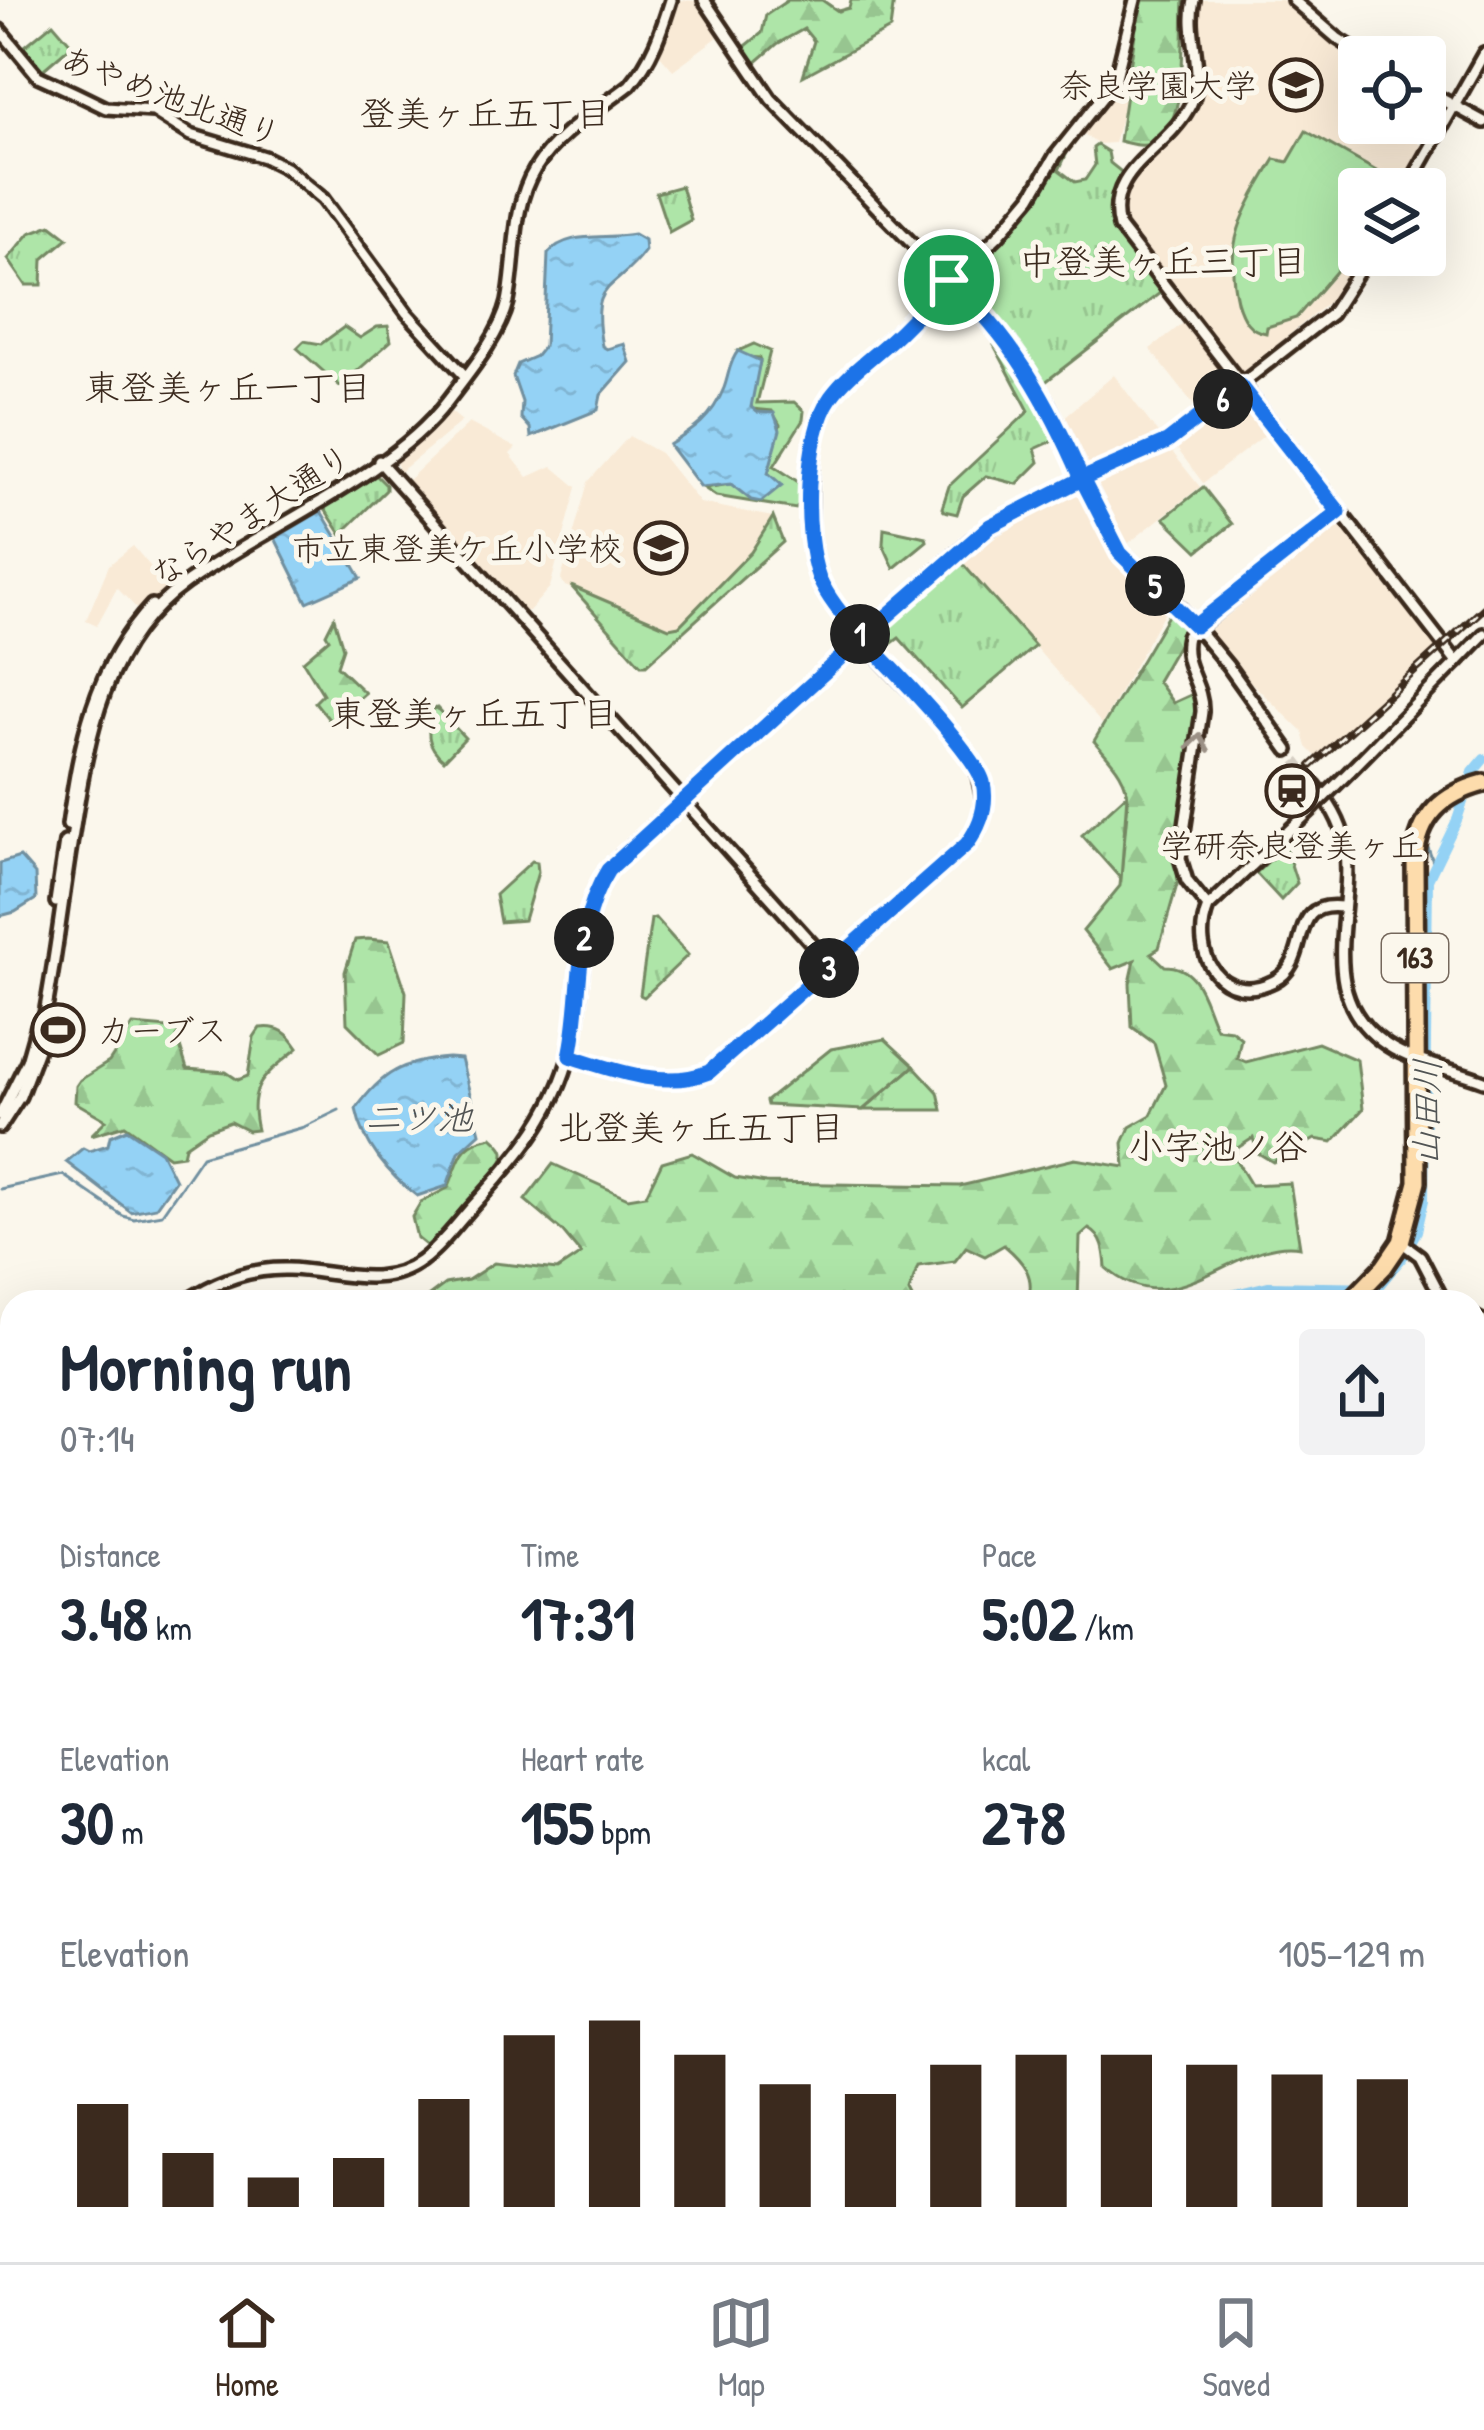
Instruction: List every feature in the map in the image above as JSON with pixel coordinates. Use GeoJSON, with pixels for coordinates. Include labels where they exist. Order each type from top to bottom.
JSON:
{"type":"FeatureCollection","features":[{"type":"Feature","properties":{"kind":"highway","name":"163"},"geometry":{"type":"LineString","coordinates":[[1362,1290],[1407,1246],[1417,1182],[1415,848],[1430,814],[1462,789],[1482,783]]}},
{"type":"Feature","properties":{"kind":"street","name":"ならやま大通り"},"geometry":{"type":"LineString","coordinates":[[0,1127],[20,1096],[38,1049],[87,749],[112,671],[153,613],[184,585],[379,461],[434,418],[505,311],[522,197],[535,168],[555,142],[630,85],[657,43],[668,0]]}},
{"type":"Feature","properties":{"kind":"street"},"geometry":{"type":"LineString","coordinates":[[463,374],[502,308],[522,185],[553,139],[643,62],[668,0]]}},
{"type":"Feature","properties":{"kind":"street"},"geometry":{"type":"LineString","coordinates":[[704,0],[771,99],[1025,364],[1120,553],[1195,626],[1288,750]]}},
{"type":"Feature","properties":{"kind":"street"},"geometry":{"type":"LineString","coordinates":[[570,1056],[657,1079],[701,1076],[724,1063],[832,966],[967,844],[979,825],[982,780],[972,760],[827,594],[814,560],[811,511],[816,429],[839,387],[1014,220],[1054,156],[1107,94],[1121,64],[1135,0]]}},
{"type":"Feature","properties":{"kind":"street"},"geometry":{"type":"LineString","coordinates":[[1194,0],[1192,31],[1198,70],[1192,102],[1123,181],[1115,212],[1127,240],[1456,662]]}},
{"type":"Feature","properties":{"kind":"street"},"geometry":{"type":"LineString","coordinates":[[1293,0],[1338,39]]}},
{"type":"Feature","properties":{"kind":"street","name":"あやめ池北通り"},"geometry":{"type":"LineString","coordinates":[[0,30],[38,76],[56,85],[106,108],[153,111],[191,134],[286,168],[323,199],[407,313],[463,374]]}},
{"type":"Feature","properties":{"kind":"street"},"geometry":{"type":"LineString","coordinates":[[1419,168],[1484,52]]}},
{"type":"Feature","properties":{"kind":"street"},"geometry":{"type":"LineString","coordinates":[[1446,102],[1484,122]]}},
{"type":"Feature","properties":{"kind":"street"},"geometry":{"type":"LineString","coordinates":[[206,1290],[252,1272],[294,1269],[374,1278],[417,1264],[525,1150],[554,1101],[578,1017],[585,923],[593,897],[615,862],[990,526],[1167,442],[1331,314],[1355,276]]}},
{"type":"Feature","properties":{"kind":"street"},"geometry":{"type":"LineString","coordinates":[[0,1114],[27,1061],[36,1031],[76,770],[94,698],[121,644],[172,587],[379,461],[832,966]]}},
{"type":"Feature","properties":{"kind":"street"},"geometry":{"type":"LineString","coordinates":[[1208,907],[1187,881],[1180,859],[1203,698],[1184,656],[1187,636],[1339,512]]}},
{"type":"Feature","properties":{"kind":"street"},"geometry":{"type":"LineString","coordinates":[[1342,907],[1313,911],[1290,968],[1271,982],[1250,987],[1226,981],[1203,955],[1200,937],[1208,907],[1484,634]]}},
{"type":"Feature","properties":{"kind":"street"},"geometry":{"type":"LineString","coordinates":[[1315,785],[1331,806],[1344,837],[1340,960],[1357,1011],[1381,1041],[1484,1081]]}},
{"type":"Feature","properties":{"kind":"street"},"geometry":{"type":"LineString","coordinates":[[1407,1246],[1424,1262],[1438,1290]]}},
{"type":"Feature","properties":{"kind":"shaded area"},"geometry":{"type":"Polygon","coordinates":[[[679,0],[698,1],[718,37],[673,70],[659,54],[679,0]]]}},
{"type":"Feature","properties":{"kind":"shaded area"},"geometry":{"type":"Polygon","coordinates":[[[1201,0],[1283,0],[1338,47],[1338,144],[1422,145],[1410,168],[1338,168],[1338,276],[1349,276],[1339,293],[1245,372],[1238,372],[1215,343],[1122,215],[1129,182],[1197,105],[1206,67],[1198,25],[1201,0]]]}},
{"type":"Feature","properties":{"kind":"shaded area"},"geometry":{"type":"Polygon","coordinates":[[[1114,94],[1126,98],[1114,143],[1097,144],[1081,132],[1114,94]]]}},
{"type":"Feature","properties":{"kind":"shaded area"},"geometry":{"type":"Polygon","coordinates":[[[1186,321],[1230,378],[1197,409],[1150,349],[1186,321]]]}},
{"type":"Feature","properties":{"kind":"shaded area"},"geometry":{"type":"Polygon","coordinates":[[[1114,375],[1160,436],[1085,468],[1062,419],[1114,375]]]}},
{"type":"Feature","properties":{"kind":"shaded area"},"geometry":{"type":"Polygon","coordinates":[[[1236,392],[1243,394],[1270,431],[1203,483],[1172,442],[1236,392]]]}},
{"type":"Feature","properties":{"kind":"shaded area"},"geometry":{"type":"Polygon","coordinates":[[[451,412],[462,421],[400,472],[395,460],[451,412]]]}},
{"type":"Feature","properties":{"kind":"shaded area"},"geometry":{"type":"Polygon","coordinates":[[[469,423],[516,448],[510,454],[528,477],[552,466],[577,487],[550,587],[529,611],[524,611],[407,481],[469,423]]]}},
{"type":"Feature","properties":{"kind":"shaded area","name":"市立東登美ケ丘小学校"},"geometry":{"type":"Polygon","coordinates":[[[629,436],[660,453],[700,503],[773,517],[751,552],[679,626],[669,628],[565,586],[561,579],[588,482],[629,436]]]}},
{"type":"Feature","properties":{"kind":"shaded area"},"geometry":{"type":"Polygon","coordinates":[[[1169,448],[1200,487],[1125,546],[1096,489],[1100,481],[1169,448]]]}},
{"type":"Feature","properties":{"kind":"shaded area"},"geometry":{"type":"Polygon","coordinates":[[[1078,494],[1109,556],[1166,609],[1102,724],[961,562],[1016,522],[1078,494]]]}},
{"type":"Feature","properties":{"kind":"shaded area"},"geometry":{"type":"Polygon","coordinates":[[[1339,517],[1440,650],[1320,760],[1307,747],[1303,732],[1235,667],[1205,630],[1210,621],[1339,517]]]}},
{"type":"Feature","properties":{"kind":"shaded area"},"geometry":{"type":"Polygon","coordinates":[[[133,546],[168,587],[140,612],[117,588],[97,625],[86,620],[109,565],[133,546]]]}},
{"type":"Feature","properties":{"kind":"green space"},"geometry":{"type":"Polygon","coordinates":[[[788,0],[822,0],[838,11],[849,8],[851,0],[894,0],[890,29],[803,76],[814,41],[804,29],[753,65],[742,49],[762,33],[766,15],[788,0]]]}},
{"type":"Feature","properties":{"kind":"green space"},"geometry":{"type":"Polygon","coordinates":[[[1140,0],[1184,0],[1174,115],[1157,141],[1144,145],[1119,141],[1140,0]]]}},
{"type":"Feature","properties":{"kind":"green space"},"geometry":{"type":"Polygon","coordinates":[[[53,23],[72,45],[38,74],[19,51],[53,23]]]}},
{"type":"Feature","properties":{"kind":"green space"},"geometry":{"type":"Polygon","coordinates":[[[1306,131],[1371,168],[1338,168],[1338,269],[1296,318],[1267,327],[1266,333],[1255,330],[1241,313],[1233,280],[1235,243],[1246,210],[1275,159],[1288,162],[1306,131]]]}},
{"type":"Feature","properties":{"kind":"green space"},"geometry":{"type":"Polygon","coordinates":[[[1071,144],[1059,170],[1075,182],[1085,180],[1095,165],[1093,148],[1097,145],[1124,174],[1116,191],[1116,221],[1130,248],[1161,287],[1160,293],[1044,383],[960,274],[1011,229],[1071,144]]]}},
{"type":"Feature","properties":{"kind":"green space"},"geometry":{"type":"Polygon","coordinates":[[[681,186],[691,220],[669,232],[656,193],[681,186]]]}},
{"type":"Feature","properties":{"kind":"green space"},"geometry":{"type":"Polygon","coordinates":[[[51,225],[68,238],[43,259],[42,285],[26,285],[8,259],[30,233],[51,225]]]}},
{"type":"Feature","properties":{"kind":"green space"},"geometry":{"type":"Polygon","coordinates":[[[388,326],[391,341],[340,386],[297,348],[304,341],[321,344],[344,327],[360,338],[388,326]]]}},
{"type":"Feature","properties":{"kind":"green space"},"geometry":{"type":"Polygon","coordinates":[[[998,342],[1019,369],[1057,439],[1035,449],[1039,462],[1017,484],[986,476],[963,496],[957,514],[944,511],[949,486],[1029,411],[994,345],[998,342]]]}},
{"type":"Feature","properties":{"kind":"green space"},"geometry":{"type":"Polygon","coordinates":[[[754,344],[770,351],[757,403],[794,402],[804,411],[774,466],[806,487],[806,496],[796,509],[716,496],[698,484],[705,488],[731,484],[760,502],[778,486],[768,473],[780,425],[772,411],[752,409],[750,398],[760,362],[738,351],[754,344]]]}},
{"type":"Feature","properties":{"kind":"green space"},"geometry":{"type":"Polygon","coordinates":[[[374,473],[386,490],[341,534],[323,506],[374,473]]]}},
{"type":"Feature","properties":{"kind":"green space"},"geometry":{"type":"Polygon","coordinates":[[[1203,487],[1232,524],[1198,551],[1164,518],[1203,487]]]}},
{"type":"Feature","properties":{"kind":"green space"},"geometry":{"type":"Polygon","coordinates":[[[773,517],[783,542],[646,665],[641,665],[571,586],[669,628],[679,626],[751,552],[773,517]]]}},
{"type":"Feature","properties":{"kind":"green space"},"geometry":{"type":"Polygon","coordinates":[[[884,528],[927,541],[894,568],[883,544],[884,528]]]}},
{"type":"Feature","properties":{"kind":"green space"},"geometry":{"type":"Polygon","coordinates":[[[961,562],[1035,646],[962,708],[899,638],[880,652],[869,640],[961,562]]]}},
{"type":"Feature","properties":{"kind":"green space"},"geometry":{"type":"Polygon","coordinates":[[[1170,612],[1186,631],[1157,681],[1173,703],[1193,694],[1200,697],[1175,850],[1178,881],[1159,948],[1151,953],[1165,966],[1193,978],[1216,1028],[1231,1030],[1241,1038],[1237,1058],[1246,1062],[1318,1043],[1357,1060],[1363,1109],[1333,1142],[1315,1139],[1273,1162],[1258,1153],[1253,1138],[1236,1149],[1236,1160],[1251,1185],[1290,1183],[1300,1247],[1252,1254],[1181,1285],[1156,1289],[1131,1284],[1106,1268],[1101,1241],[1089,1229],[1080,1237],[1078,1290],[1030,1290],[1026,1270],[1004,1245],[985,1256],[966,1247],[955,1261],[918,1266],[910,1290],[437,1290],[468,1280],[494,1263],[557,1270],[581,1254],[525,1200],[553,1164],[628,1198],[646,1195],[662,1162],[692,1153],[735,1178],[766,1183],[960,1186],[1075,1159],[1125,1167],[1123,1143],[1130,1127],[1151,1115],[1166,1085],[1154,1043],[1132,1027],[1130,983],[1135,960],[1113,969],[1083,931],[1120,886],[1128,802],[1121,776],[1094,741],[1170,612]]]}},
{"type":"Feature","properties":{"kind":"green space"},"geometry":{"type":"Polygon","coordinates":[[[334,618],[343,648],[337,666],[365,693],[331,722],[315,702],[323,694],[303,661],[329,639],[326,634],[334,618]]]}},
{"type":"Feature","properties":{"kind":"green space"},"geometry":{"type":"Polygon","coordinates":[[[437,708],[465,738],[444,760],[429,737],[437,708]]]}},
{"type":"Feature","properties":{"kind":"green space"},"geometry":{"type":"Polygon","coordinates":[[[1127,794],[1121,879],[1082,835],[1127,794]]]}},
{"type":"Feature","properties":{"kind":"green space"},"geometry":{"type":"Polygon","coordinates":[[[1285,846],[1297,883],[1281,900],[1256,873],[1285,846]]]}},
{"type":"Feature","properties":{"kind":"green space"},"geometry":{"type":"Polygon","coordinates":[[[532,861],[537,862],[538,872],[524,920],[500,922],[495,895],[532,861]]]}},
{"type":"Feature","properties":{"kind":"green space"},"geometry":{"type":"Polygon","coordinates":[[[651,919],[688,955],[644,997],[640,995],[651,919]]]}},
{"type":"Feature","properties":{"kind":"green space"},"geometry":{"type":"Polygon","coordinates":[[[355,940],[389,941],[406,992],[404,1043],[379,1055],[347,1023],[345,972],[355,940]]]}},
{"type":"Feature","properties":{"kind":"green space"},"geometry":{"type":"Polygon","coordinates":[[[133,1025],[180,1029],[177,1037],[187,1069],[226,1072],[238,1080],[248,1076],[254,1037],[260,1028],[282,1031],[298,1048],[261,1082],[254,1102],[257,1130],[230,1122],[185,1146],[183,1155],[169,1157],[125,1125],[91,1135],[106,1120],[75,1102],[80,1080],[109,1062],[133,1025]]]}},
{"type":"Feature","properties":{"kind":"green space"},"geometry":{"type":"Polygon","coordinates":[[[885,1039],[914,1066],[863,1110],[767,1105],[766,1101],[831,1049],[885,1039]]]}},
{"type":"Feature","properties":{"kind":"green space"},"geometry":{"type":"Polygon","coordinates":[[[914,1066],[938,1092],[942,1110],[863,1110],[914,1066]]]}},
{"type":"Feature","properties":{"kind":"green space"},"geometry":{"type":"Polygon","coordinates":[[[492,1137],[504,1152],[502,1161],[428,1247],[417,1238],[412,1217],[421,1202],[448,1188],[466,1149],[492,1137]]]}},
{"type":"Feature","properties":{"kind":"water"},"geometry":{"type":"Polygon","coordinates":[[[634,234],[644,240],[645,251],[607,289],[599,308],[602,346],[624,344],[630,362],[601,395],[598,410],[531,437],[521,418],[522,402],[513,376],[518,364],[536,356],[544,346],[548,254],[576,239],[634,234]]]}},
{"type":"Feature","properties":{"kind":"water"},"geometry":{"type":"Polygon","coordinates":[[[738,351],[760,361],[751,407],[774,413],[780,430],[768,473],[782,485],[761,502],[731,484],[701,487],[669,445],[714,407],[738,351]]]}},
{"type":"Feature","properties":{"kind":"water"},"geometry":{"type":"Polygon","coordinates":[[[321,511],[361,578],[307,602],[275,538],[321,511]]]}},
{"type":"Feature","properties":{"kind":"water"},"geometry":{"type":"Polygon","coordinates":[[[20,857],[35,874],[36,899],[0,916],[0,863],[20,857]]]}},
{"type":"Feature","properties":{"kind":"water","name":"二ツ池"},"geometry":{"type":"Polygon","coordinates":[[[461,1059],[480,1133],[459,1152],[447,1186],[417,1196],[379,1158],[356,1109],[395,1071],[461,1059]]]}},
{"type":"Feature","properties":{"kind":"water"},"geometry":{"type":"Polygon","coordinates":[[[127,1129],[161,1152],[175,1180],[156,1207],[131,1212],[66,1162],[83,1148],[89,1151],[108,1145],[110,1136],[127,1129]]]}},
{"type":"Feature","properties":{"kind":"waterway","name":"山田川"},"geometry":{"type":"LineString","coordinates":[[1252,1290],[1268,1286],[1377,1288],[1417,1231],[1424,1200],[1428,880],[1457,820],[1473,772],[1484,759]]}},
{"type":"Feature","properties":{"kind":"waterway"},"geometry":{"type":"LineString","coordinates":[[1426,842],[1434,865]]}},
{"type":"Feature","properties":{"kind":"waterway"},"geometry":{"type":"LineString","coordinates":[[0,1189],[63,1175],[123,1216],[162,1214],[202,1156],[304,1127],[339,1110]]}},
{"type":"Feature","properties":{"kind":"tunnel"},"geometry":{"type":"LineString","coordinates":[[1288,750],[1315,785]]}},
{"type":"Feature","properties":{"kind":"railway"},"geometry":{"type":"LineString","coordinates":[[1311,766],[1484,608]]}},
{"type":"Feature","properties":{"kind":"place","name":"奈良学園大学"},"geometry":{"type":"Point","coordinates":[1296,85]}},
{"type":"Feature","properties":{"kind":"place","name":"市立東登美ケ丘小学校"},"geometry":{"type":"Point","coordinates":[661,548]}},
{"type":"Feature","properties":{"kind":"place","name":"学研奈良登美ヶ丘"},"geometry":{"type":"Point","coordinates":[1292,791]}},
{"type":"Feature","properties":{"kind":"place","name":"カーブス"},"geometry":{"type":"Point","coordinates":[58,1030]}},
{"type":"Feature","properties":{"kind":"district","name":"登美ヶ丘五丁目"},"geometry":{"type":"Point","coordinates":[485,113]}},
{"type":"Feature","properties":{"kind":"district","name":"中登美ヶ丘三丁目"},"geometry":{"type":"Point","coordinates":[1163,261]}},
{"type":"Feature","properties":{"kind":"district","name":"東登美ヶ丘一丁目"},"geometry":{"type":"Point","coordinates":[228,387]}},
{"type":"Feature","properties":{"kind":"district","name":"東登美ヶ丘五丁目"},"geometry":{"type":"Point","coordinates":[474,713]}},
{"type":"Feature","properties":{"kind":"district","name":"北登美ヶ丘五丁目"},"geometry":{"type":"Point","coordinates":[701,1127]}},
{"type":"Feature","properties":{"kind":"district","name":"小字池ノ谷"},"geometry":{"type":"Point","coordinates":[1218,1146]}},
{"type":"Feature","properties":{"kind":"route"},"geometry":{"type":"LineString","coordinates":[[949,280],[839,387],[816,429],[810,538],[814,560],[827,594],[862,638],[608,870],[585,923],[570,1056],[664,1080],[709,1072],[967,844],[979,825],[985,796],[976,766],[862,638],[970,540],[1082,479],[1120,553],[1195,626],[1339,512],[1240,386],[1167,442],[1082,479],[1025,364],[949,280]]}}]}
